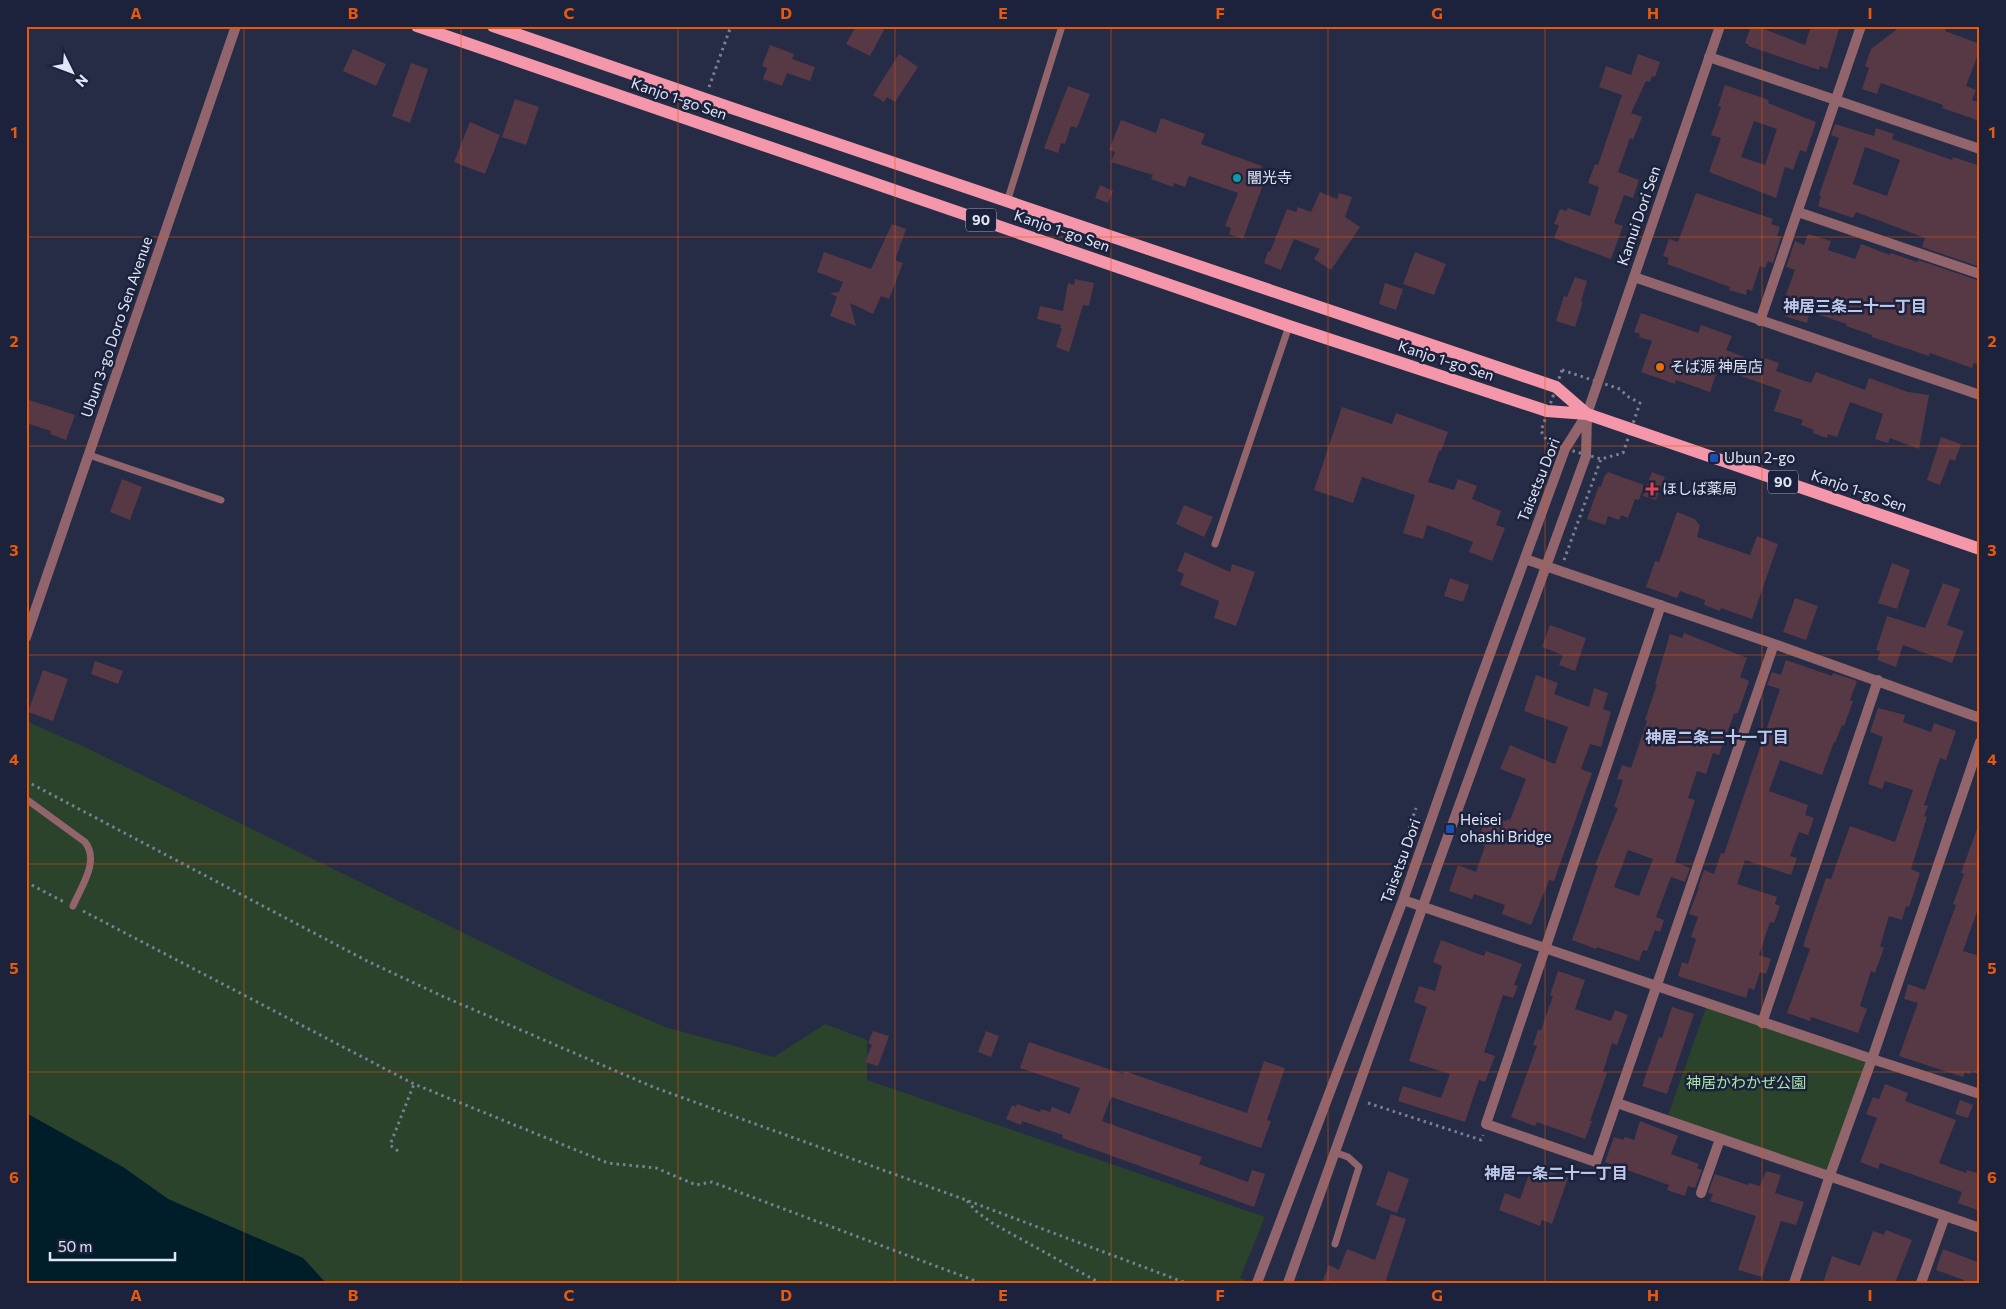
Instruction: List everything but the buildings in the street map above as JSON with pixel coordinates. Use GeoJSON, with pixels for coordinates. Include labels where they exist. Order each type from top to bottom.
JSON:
{"type":"FeatureCollection","features":[{"type":"Feature","properties":{"kind":"main road","name":"Kanjo 1-go Sen"},"geometry":{"type":"LineString","coordinates":[[417,26],[1289,326],[1547,411],[1587,414],[1980,549]]}},
{"type":"Feature","properties":{"kind":"main road","name":"Kanjo 1-go Sen"},"geometry":{"type":"LineString","coordinates":[[494,26],[705,100],[1556,387],[1587,414]]}},
{"type":"Feature","properties":{"kind":"street","name":"Ubun 3-go Doro Sen Avenue"},"geometry":{"type":"LineString","coordinates":[[26,637],[236,26]]}},
{"type":"Feature","properties":{"kind":"street","name":"Kamui Dori Sen"},"geometry":{"type":"LineString","coordinates":[[1587,414],[1720,26]]}},
{"type":"Feature","properties":{"kind":"street"},"geometry":{"type":"LineString","coordinates":[[1760,321],[1861,26]]}},
{"type":"Feature","properties":{"kind":"street"},"geometry":{"type":"LineString","coordinates":[[1709,57],[1980,149]]}},
{"type":"Feature","properties":{"kind":"street"},"geometry":{"type":"LineString","coordinates":[[1798,212],[1980,274]]}},
{"type":"Feature","properties":{"kind":"street"},"geometry":{"type":"LineString","coordinates":[[1634,278],[1980,395]]}},
{"type":"Feature","properties":{"kind":"street","name":"Taisetsu Dori"},"geometry":{"type":"LineString","coordinates":[[1257,1283],[1403,900],[1565,448],[1587,414]]}},
{"type":"Feature","properties":{"kind":"street","name":"Taisetsu Dori"},"geometry":{"type":"LineString","coordinates":[[1288,1283],[1586,456],[1587,414]]}},
{"type":"Feature","properties":{"kind":"street"},"geometry":{"type":"LineString","coordinates":[[1525,559],[1878,680],[1980,718]]}},
{"type":"Feature","properties":{"kind":"street"},"geometry":{"type":"LineString","coordinates":[[1662,605],[1486,1124],[1596,1162],[1774,644]]}},
{"type":"Feature","properties":{"kind":"street"},"geometry":{"type":"LineString","coordinates":[[1762,1023],[1878,680]]}},
{"type":"Feature","properties":{"kind":"street"},"geometry":{"type":"LineString","coordinates":[[1794,1283],[1980,742]]}},
{"type":"Feature","properties":{"kind":"street"},"geometry":{"type":"LineString","coordinates":[[1403,900],[1872,1060],[1980,1094]]}},
{"type":"Feature","properties":{"kind":"street"},"geometry":{"type":"LineString","coordinates":[[1617,1103],[1980,1228]]}},
{"type":"Feature","properties":{"kind":"street"},"geometry":{"type":"LineString","coordinates":[[1701,1193],[1720,1139]]}},
{"type":"Feature","properties":{"kind":"street"},"geometry":{"type":"LineString","coordinates":[[1921,1283],[1945,1216]]}},
{"type":"Feature","properties":{"kind":"lane"},"geometry":{"type":"LineString","coordinates":[[1007,202],[1062,26]]}},
{"type":"Feature","properties":{"kind":"lane"},"geometry":{"type":"LineString","coordinates":[[1215,544],[1289,326]]}},
{"type":"Feature","properties":{"kind":"lane"},"geometry":{"type":"LineString","coordinates":[[89,455],[220,500]]}},
{"type":"Feature","properties":{"kind":"lane"},"geometry":{"type":"LineString","coordinates":[[26,799],[85,842],[90,848],[91,865],[72,906]]}},
{"type":"Feature","properties":{"kind":"lane"},"geometry":{"type":"LineString","coordinates":[[1334,1152],[1348,1157],[1360,1167],[1335,1244]]}},
{"type":"Feature","properties":{"kind":"path"},"geometry":{"type":"LineString","coordinates":[[705,100],[731,26]]}},
{"type":"Feature","properties":{"kind":"path"},"geometry":{"type":"LineString","coordinates":[[1620,389],[1627,396],[1640,403]]}},
{"type":"Feature","properties":{"kind":"path"},"geometry":{"type":"LineString","coordinates":[[1541,431],[1549,444]]}},
{"type":"Feature","properties":{"kind":"path"},"geometry":{"type":"LineString","coordinates":[[1561,570],[1601,459],[1623,453]]}},
{"type":"Feature","properties":{"kind":"path"},"geometry":{"type":"LineString","coordinates":[[26,781],[369,962],[442,996],[653,1087],[966,1200],[1186,1283]]}},
{"type":"Feature","properties":{"kind":"path"},"geometry":{"type":"LineString","coordinates":[[26,882],[414,1084],[608,1163],[656,1168],[696,1185],[712,1182],[982,1283]]}},
{"type":"Feature","properties":{"kind":"path"},"geometry":{"type":"LineString","coordinates":[[398,1151],[390,1144],[414,1084]]}},
{"type":"Feature","properties":{"kind":"path"},"geometry":{"type":"LineString","coordinates":[[1365,1112],[1372,1094]]}},
{"type":"Feature","properties":{"kind":"path"},"geometry":{"type":"LineString","coordinates":[[1368,1103],[1481,1140],[1486,1124]]}},
{"type":"Feature","properties":{"kind":"path"},"geometry":{"type":"LineString","coordinates":[[966,1200],[977,1212],[992,1223],[1100,1283]]}},
{"type":"Feature","properties":{"kind":"green space"},"geometry":{"type":"Polygon","coordinates":[[[26,721],[89,749],[582,991],[665,1027],[774,1057],[825,1024],[867,1040],[867,1080],[1265,1217],[1240,1278],[1252,1283],[324,1282],[303,1258],[168,1199],[123,1167],[26,1113],[26,721]]]}},
{"type":"Feature","properties":{"kind":"green space","name":"神居かわかぜ公園"},"geometry":{"type":"Polygon","coordinates":[[[1707,1005],[1872,1059],[1830,1175],[1666,1121],[1707,1005]]]}},
{"type":"Feature","properties":{"kind":"water"},"geometry":{"type":"Polygon","coordinates":[[[26,1113],[123,1167],[168,1199],[303,1258],[326,1283],[26,1283],[26,1113]]]}},
{"type":"Feature","properties":{"kind":"place","name":"闇光寺"},"geometry":{"type":"Point","coordinates":[1237,178]}},
{"type":"Feature","properties":{"kind":"place","name":"そば源 神居店"},"geometry":{"type":"Point","coordinates":[1660,367]}},
{"type":"Feature","properties":{"kind":"place","name":"Ubun 2-go"},"geometry":{"type":"Point","coordinates":[1714,458]}},
{"type":"Feature","properties":{"kind":"place","name":"ほしば薬局"},"geometry":{"type":"Point","coordinates":[1652,489]}},
{"type":"Feature","properties":{"kind":"place","name":"Heisei ohashi Bridge"},"geometry":{"type":"Point","coordinates":[1450,829]}},
{"type":"Feature","properties":{"kind":"district","name":"神居三条二十一丁目"},"geometry":{"type":"Point","coordinates":[1855,306]}},
{"type":"Feature","properties":{"kind":"district","name":"神居二条二十一丁目"},"geometry":{"type":"Point","coordinates":[1717,737]}},
{"type":"Feature","properties":{"kind":"district","name":"神居一条二十一丁目"},"geometry":{"type":"Point","coordinates":[1556,1173]}}]}
